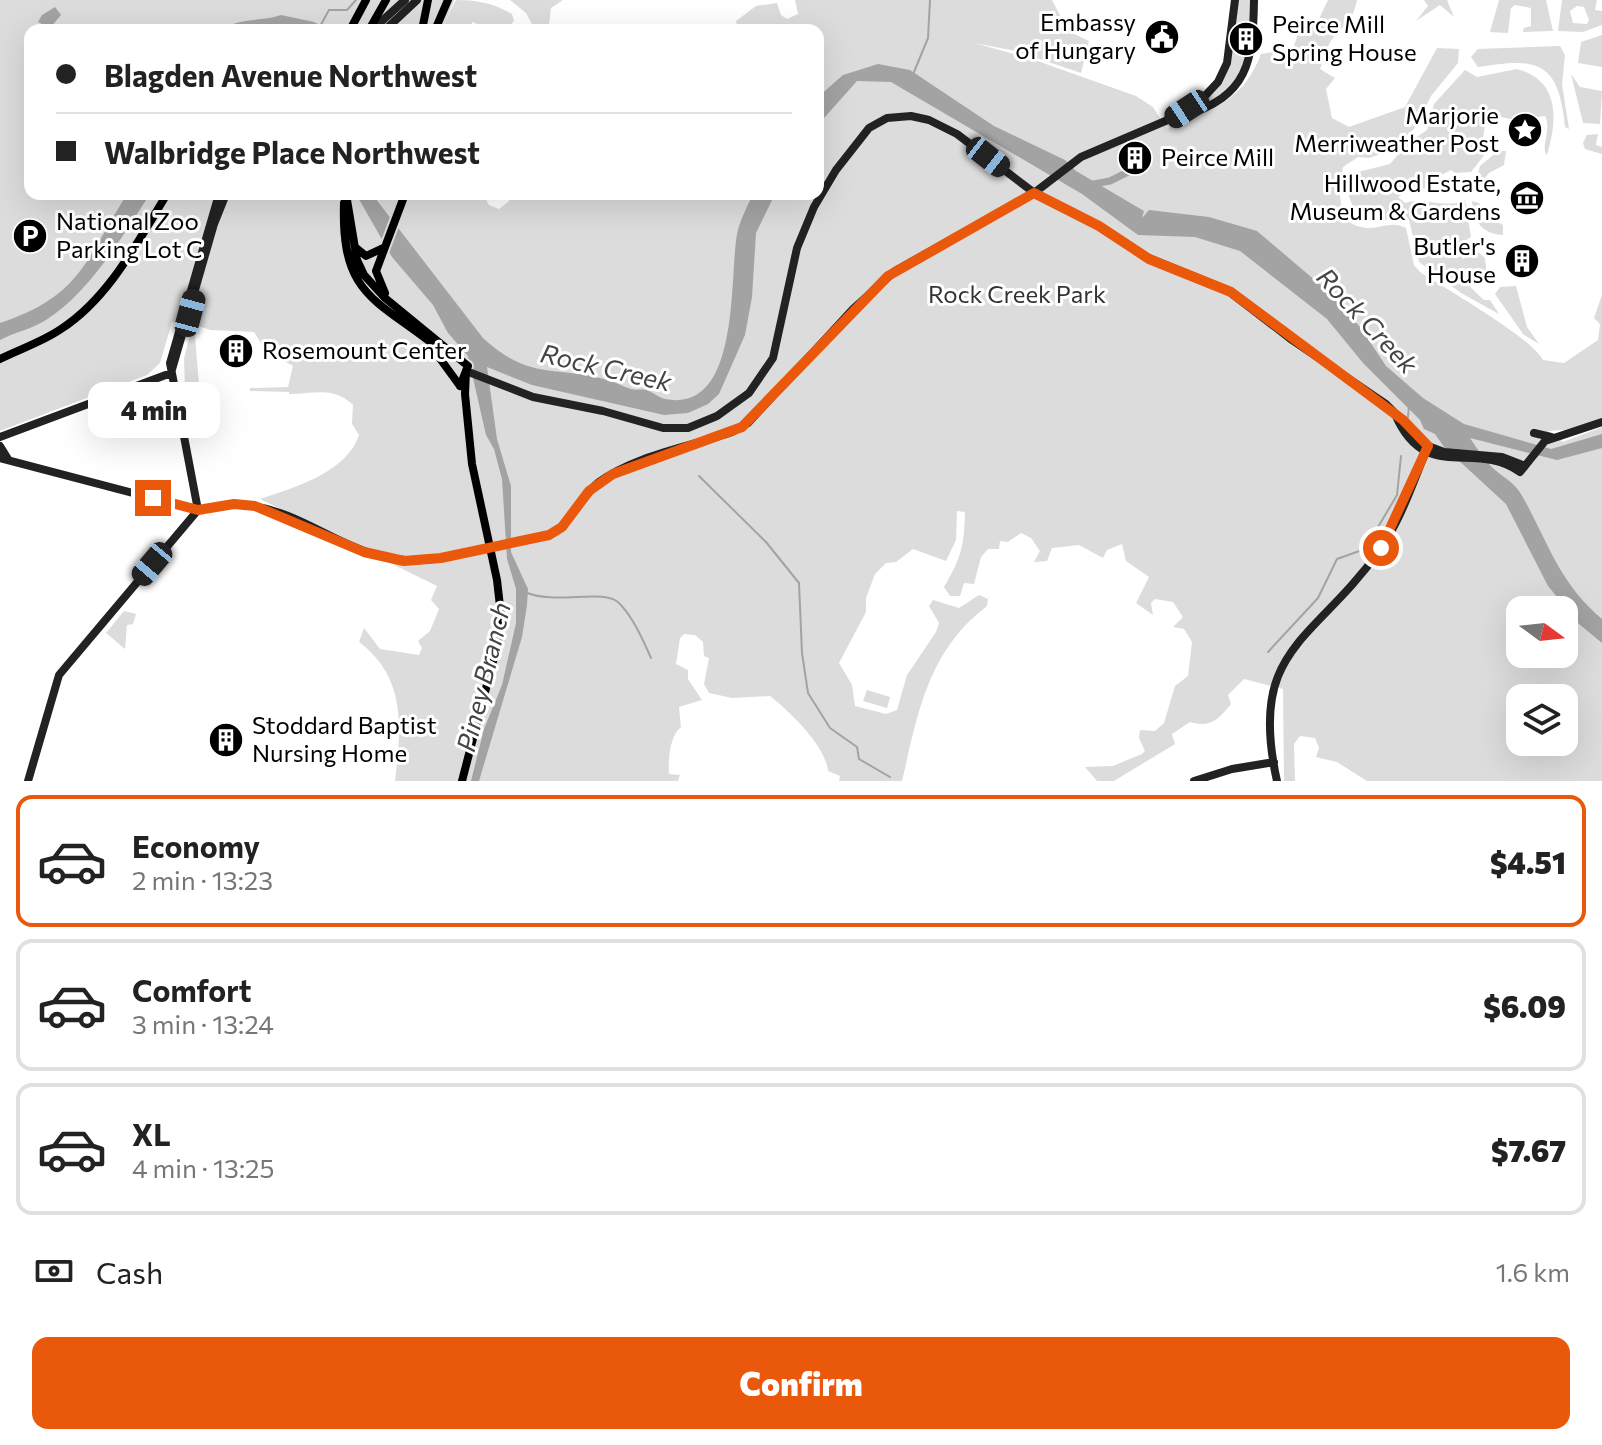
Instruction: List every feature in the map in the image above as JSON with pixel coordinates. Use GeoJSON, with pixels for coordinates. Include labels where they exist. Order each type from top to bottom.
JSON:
{"type":"FeatureCollection","features":[{"type":"Feature","properties":{"kind":"main road"},"geometry":{"type":"LineString","coordinates":[[353,24],[366,0]]}},
{"type":"Feature","properties":{"kind":"main road"},"geometry":{"type":"LineString","coordinates":[[373,24],[386,0]]}},
{"type":"Feature","properties":{"kind":"main road"},"geometry":{"type":"LineString","coordinates":[[423,24],[428,0]]}},
{"type":"Feature","properties":{"kind":"main road"},"geometry":{"type":"LineString","coordinates":[[438,24],[448,0]]}},
{"type":"Feature","properties":{"kind":"main road"},"geometry":{"type":"LineString","coordinates":[[1170,119],[1203,98],[1221,77],[1229,54],[1235,0]]}},
{"type":"Feature","properties":{"kind":"main road"},"geometry":{"type":"LineString","coordinates":[[0,446],[4,458],[198,510],[229,504],[250,505],[373,555],[404,561],[441,558],[549,535],[562,527],[589,491],[613,474],[742,427],[888,276],[1038,191],[1079,158],[1218,100],[1239,81],[1252,53],[1254,0]]}},
{"type":"Feature","properties":{"kind":"main road"},"geometry":{"type":"LineString","coordinates":[[377,24],[410,2]]}},
{"type":"Feature","properties":{"kind":"main road"},"geometry":{"type":"LineString","coordinates":[[390,24],[410,2]]}},
{"type":"Feature","properties":{"kind":"main road"},"geometry":{"type":"LineString","coordinates":[[824,192],[858,139],[871,126],[887,118],[911,116],[938,124],[1038,191],[1149,259],[1231,292],[1394,413],[1408,438],[1426,450],[1446,456],[1503,460],[1523,469],[1551,437]]}},
{"type":"Feature","properties":{"kind":"main road"},"geometry":{"type":"LineString","coordinates":[[0,359],[51,335],[83,313],[118,270],[163,200]]}},
{"type":"Feature","properties":{"kind":"main road"},"geometry":{"type":"LineString","coordinates":[[198,510],[171,373],[171,358],[217,200]]}},
{"type":"Feature","properties":{"kind":"main road"},"geometry":{"type":"LineString","coordinates":[[171,373],[224,200]]}},
{"type":"Feature","properties":{"kind":"main road"},"geometry":{"type":"LineString","coordinates":[[345,200],[345,236],[357,272],[375,304],[469,370],[493,382],[539,399],[596,409],[667,429],[695,426],[732,407],[757,384],[773,358],[795,255],[819,200]]}},
{"type":"Feature","properties":{"kind":"main road"},"geometry":{"type":"LineString","coordinates":[[346,200],[357,272],[469,370]]}},
{"type":"Feature","properties":{"kind":"main road"},"geometry":{"type":"LineString","coordinates":[[403,200],[383,247],[377,280],[405,314]]}},
{"type":"Feature","properties":{"kind":"main road"},"geometry":{"type":"LineString","coordinates":[[354,246],[366,256],[383,247]]}},
{"type":"Feature","properties":{"kind":"main road"},"geometry":{"type":"LineString","coordinates":[[357,272],[383,247]]}},
{"type":"Feature","properties":{"kind":"main road"},"geometry":{"type":"LineString","coordinates":[[418,334],[444,361],[462,390],[473,472],[497,580],[501,615],[498,642],[462,781]]}},
{"type":"Feature","properties":{"kind":"main road"},"geometry":{"type":"LineString","coordinates":[[462,390],[469,370]]}},
{"type":"Feature","properties":{"kind":"main road"},"geometry":{"type":"LineString","coordinates":[[0,437],[171,373]]}},
{"type":"Feature","properties":{"kind":"main road"},"geometry":{"type":"LineString","coordinates":[[1542,446],[1602,422]]}},
{"type":"Feature","properties":{"kind":"main road"},"geometry":{"type":"LineString","coordinates":[[1534,433],[1551,437],[1568,435]]}},
{"type":"Feature","properties":{"kind":"main road"},"geometry":{"type":"LineString","coordinates":[[1277,781],[1273,691],[1281,665],[1294,645],[1379,550],[1397,520],[1426,450]]}},
{"type":"Feature","properties":{"kind":"main road"},"geometry":{"type":"LineString","coordinates":[[28,781],[59,675],[198,510]]}},
{"type":"Feature","properties":{"kind":"main road"},"geometry":{"type":"LineString","coordinates":[[1194,781],[1219,772],[1274,762]]}},
{"type":"Feature","properties":{"kind":"green space","name":"Rock Creek Park"},"geometry":{"type":"Polygon","coordinates":[[[0,0],[444,0],[434,24],[24,24],[24,200],[486,200],[489,205],[499,209],[509,200],[824,200],[824,24],[737,24],[736,21],[756,6],[777,3],[781,15],[787,19],[798,14],[795,0],[1052,0],[1068,31],[1089,41],[1081,73],[1016,51],[974,43],[1029,58],[1136,96],[1153,107],[1167,129],[1211,109],[1234,94],[1253,71],[1261,54],[1293,49],[1302,21],[1319,19],[1328,0],[1357,0],[1351,17],[1331,41],[1320,69],[1335,78],[1326,89],[1332,118],[1349,127],[1405,107],[1437,48],[1459,49],[1458,63],[1431,96],[1416,127],[1390,151],[1369,158],[1358,157],[1343,167],[1339,189],[1343,218],[1362,227],[1398,225],[1406,228],[1414,265],[1420,272],[1523,339],[1543,360],[1564,363],[1598,340],[1600,324],[1594,318],[1602,295],[1602,418],[1577,429],[1548,431],[1563,442],[1602,427],[1602,781],[1367,781],[1337,762],[1316,757],[1319,748],[1315,738],[1300,736],[1294,744],[1295,781],[1284,781],[1283,689],[1244,679],[1228,695],[1231,704],[1218,718],[1203,724],[1190,722],[1172,734],[1175,744],[1114,781],[1097,781],[1085,767],[1113,766],[1142,754],[1145,751],[1139,738],[1140,730],[1155,731],[1164,723],[1175,686],[1188,676],[1192,642],[1184,629],[1173,627],[1183,617],[1173,602],[1155,599],[1151,603],[1153,615],[1136,603],[1149,577],[1126,561],[1122,544],[1107,550],[1103,558],[1079,545],[1052,548],[1047,561],[1034,562],[1040,551],[1031,538],[1021,533],[1008,542],[1000,541],[999,549],[988,549],[981,557],[974,584],[964,583],[960,596],[950,596],[944,587],[958,559],[964,534],[965,512],[957,511],[956,540],[946,561],[913,549],[896,562],[886,563],[875,574],[866,598],[866,612],[839,663],[852,685],[855,706],[886,714],[897,710],[907,675],[939,623],[929,606],[933,600],[959,608],[979,595],[988,599],[987,606],[951,643],[928,684],[902,781],[839,781],[840,776],[828,771],[814,740],[770,696],[732,698],[709,693],[704,684],[709,658],[704,656],[703,642],[695,635],[684,634],[680,638],[676,664],[688,670],[688,679],[702,700],[679,707],[681,727],[669,754],[669,774],[680,775],[678,781],[395,781],[399,723],[393,688],[375,656],[359,642],[364,628],[380,649],[419,655],[422,648],[418,641],[430,631],[439,609],[431,600],[437,586],[260,499],[318,476],[344,459],[359,435],[352,424],[353,405],[331,393],[250,391],[250,388],[288,387],[293,366],[266,351],[254,332],[211,330],[198,326],[195,337],[199,384],[185,388],[184,359],[192,325],[172,322],[160,363],[147,375],[0,431],[0,0]]]}},
{"type":"Feature","properties":{"kind":"green space"},"geometry":{"type":"Polygon","coordinates":[[[456,0],[491,5],[512,14],[514,21],[511,24],[444,24],[456,0]]]}},
{"type":"Feature","properties":{"kind":"green space"},"geometry":{"type":"Polygon","coordinates":[[[510,0],[563,0],[551,8],[549,24],[532,24],[526,13],[510,0]]]}},
{"type":"Feature","properties":{"kind":"green space"},"geometry":{"type":"Polygon","coordinates":[[[1236,0],[1251,0],[1245,60],[1232,84],[1206,104],[1203,102],[1222,79],[1236,0]]]}},
{"type":"Feature","properties":{"kind":"green space"},"geometry":{"type":"Polygon","coordinates":[[[1424,0],[1447,0],[1454,17],[1440,5],[1416,21],[1428,6],[1424,0]]]}},
{"type":"Feature","properties":{"kind":"green space"},"geometry":{"type":"Polygon","coordinates":[[[1499,0],[1546,0],[1553,31],[1523,32],[1524,28],[1531,26],[1531,8],[1515,5],[1511,8],[1508,33],[1490,32],[1499,0]]]}},
{"type":"Feature","properties":{"kind":"green space"},"geometry":{"type":"Polygon","coordinates":[[[1562,0],[1597,0],[1595,10],[1602,11],[1602,25],[1583,32],[1558,31],[1562,0]],[[1577,6],[1570,11],[1573,23],[1587,24],[1589,20],[1584,7],[1577,6]]]}},
{"type":"Feature","properties":{"kind":"green space"},"geometry":{"type":"Polygon","coordinates":[[[1602,35],[1602,67],[1578,63],[1581,42],[1602,35]]]}},
{"type":"Feature","properties":{"kind":"green space"},"geometry":{"type":"Polygon","coordinates":[[[1560,46],[1565,55],[1562,84],[1569,129],[1565,127],[1557,88],[1541,68],[1516,63],[1478,67],[1471,57],[1478,49],[1560,46]]]}},
{"type":"Feature","properties":{"kind":"green space"},"geometry":{"type":"Polygon","coordinates":[[[1517,69],[1542,83],[1552,104],[1553,129],[1547,155],[1545,116],[1514,120],[1493,115],[1485,125],[1483,139],[1489,149],[1471,172],[1455,173],[1451,170],[1435,178],[1428,188],[1410,190],[1398,197],[1405,203],[1450,204],[1465,200],[1471,237],[1457,246],[1463,259],[1478,252],[1485,258],[1487,276],[1479,277],[1470,287],[1484,300],[1490,300],[1499,314],[1461,293],[1419,262],[1409,220],[1402,216],[1376,222],[1357,219],[1349,196],[1354,173],[1390,164],[1408,143],[1427,130],[1434,104],[1465,70],[1477,77],[1517,69]]]}},
{"type":"Feature","properties":{"kind":"green space"},"geometry":{"type":"Polygon","coordinates":[[[1571,74],[1580,87],[1602,91],[1600,124],[1583,123],[1571,74]]]}},
{"type":"Feature","properties":{"kind":"green space"},"geometry":{"type":"Polygon","coordinates":[[[1598,134],[1596,145],[1602,147],[1602,154],[1585,149],[1583,143],[1587,135],[1598,134]]]}},
{"type":"Feature","properties":{"kind":"green space"},"geometry":{"type":"Polygon","coordinates":[[[1498,151],[1506,151],[1504,165],[1489,173],[1474,191],[1480,166],[1498,151]]]}},
{"type":"Feature","properties":{"kind":"green space"},"geometry":{"type":"Polygon","coordinates":[[[1472,201],[1479,203],[1487,216],[1503,225],[1503,235],[1480,226],[1472,201]]]}},
{"type":"Feature","properties":{"kind":"green space"},"geometry":{"type":"Polygon","coordinates":[[[1516,286],[1527,327],[1539,344],[1523,334],[1495,294],[1500,287],[1516,286]]]}},
{"type":"Feature","properties":{"kind":"green space"},"geometry":{"type":"Polygon","coordinates":[[[124,611],[136,614],[133,624],[127,625],[125,649],[106,633],[124,611]]]}},
{"type":"Feature","properties":{"kind":"green space"},"geometry":{"type":"Polygon","coordinates":[[[867,690],[890,697],[887,708],[863,701],[867,690]]]}},
{"type":"Feature","properties":{"kind":"shaded area"},"geometry":{"type":"Polygon","coordinates":[[[55,7],[61,15],[53,24],[42,24],[38,22],[42,15],[55,7]]]}},
{"type":"Feature","properties":{"kind":"shaded area"},"geometry":{"type":"Polygon","coordinates":[[[281,15],[318,24],[233,24],[281,15]]]}},
{"type":"Feature","properties":{"kind":"shaded area"},"geometry":{"type":"Polygon","coordinates":[[[878,64],[910,70],[994,126],[1065,160],[1076,171],[1144,211],[1142,218],[1149,210],[1209,217],[1257,231],[1330,293],[1360,327],[1386,366],[1423,398],[1464,424],[1551,449],[1602,434],[1602,448],[1557,460],[1470,438],[1489,464],[1518,489],[1564,576],[1602,619],[1602,643],[1578,623],[1578,596],[1556,596],[1548,586],[1506,504],[1444,447],[1435,434],[1424,429],[1420,420],[1363,363],[1327,319],[1240,251],[1195,237],[1138,235],[1082,194],[891,82],[857,81],[824,118],[824,92],[843,75],[878,64]]]}},
{"type":"Feature","properties":{"kind":"shaded area"},"geometry":{"type":"Polygon","coordinates":[[[123,200],[146,200],[116,246],[77,294],[46,320],[0,340],[0,323],[48,301],[65,288],[90,257],[123,200]]]}},
{"type":"Feature","properties":{"kind":"shaded area"},"geometry":{"type":"Polygon","coordinates":[[[359,200],[377,200],[483,338],[515,361],[543,370],[608,380],[631,389],[646,390],[665,399],[690,398],[707,386],[719,365],[731,309],[740,224],[750,200],[772,200],[756,233],[752,297],[745,335],[719,394],[708,404],[688,413],[664,415],[532,385],[487,367],[497,439],[511,486],[511,552],[528,589],[522,637],[479,781],[471,781],[484,729],[502,685],[516,623],[516,589],[507,559],[502,479],[494,449],[486,435],[468,356],[448,333],[433,305],[392,257],[359,200]]]}},
{"type":"Feature","properties":{"kind":"waterway"},"geometry":{"type":"LineString","coordinates":[[321,24],[329,10],[347,10],[356,0]]}},
{"type":"Feature","properties":{"kind":"waterway"},"geometry":{"type":"LineString","coordinates":[[914,72],[928,38],[930,0]]}},
{"type":"Feature","properties":{"kind":"waterway"},"geometry":{"type":"LineString","coordinates":[[1088,185],[1110,181],[1138,167]]}},
{"type":"Feature","properties":{"kind":"waterway"},"geometry":{"type":"LineString","coordinates":[[1408,417],[1409,406]]}},
{"type":"Feature","properties":{"kind":"waterway"},"geometry":{"type":"LineString","coordinates":[[1268,652],[1318,598],[1337,559],[1365,549],[1397,495],[1401,456]]}},
{"type":"Feature","properties":{"kind":"waterway"},"geometry":{"type":"LineString","coordinates":[[699,476],[766,542],[799,583],[802,653],[808,693],[830,728],[857,747],[859,759],[890,777]]}},
{"type":"Feature","properties":{"kind":"waterway"},"geometry":{"type":"LineString","coordinates":[[525,592],[537,596],[613,599],[630,616],[651,658]]}},
{"type":"Feature","properties":{"kind":"place","name":"Embassy of Hungary"},"geometry":{"type":"Point","coordinates":[1162,37]}},
{"type":"Feature","properties":{"kind":"place","name":"Peirce Mill Spring House"},"geometry":{"type":"Point","coordinates":[1246,39]}},
{"type":"Feature","properties":{"kind":"place","name":"Marjorie Merriweather Post"},"geometry":{"type":"Point","coordinates":[1525,130]}},
{"type":"Feature","properties":{"kind":"place","name":"Peirce Mill"},"geometry":{"type":"Point","coordinates":[1135,158]}},
{"type":"Feature","properties":{"kind":"place","name":"Hillwood Estate, Museum & Gardens"},"geometry":{"type":"Point","coordinates":[1527,198]}},
{"type":"Feature","properties":{"kind":"place","name":"National Zoo Parking Lot C"},"geometry":{"type":"Point","coordinates":[30,236]}},
{"type":"Feature","properties":{"kind":"place","name":"Butler's House"},"geometry":{"type":"Point","coordinates":[1522,261]}},
{"type":"Feature","properties":{"kind":"place","name":"Rosemount Center"},"geometry":{"type":"Point","coordinates":[236,351]}},
{"type":"Feature","properties":{"kind":"place","name":"Stoddard Baptist Nursing Home"},"geometry":{"type":"Point","coordinates":[226,740]}},
{"type":"Feature","properties":{"kind":"route"},"geometry":{"type":"LineString","coordinates":[[153,498],[198,510],[234,504],[255,506],[364,552],[404,561],[441,558],[549,535],[562,527],[589,491],[602,480],[631,466],[742,427],[756,416],[805,359],[888,276],[1034,193],[1099,226],[1149,259],[1231,292],[1292,340],[1386,404],[1403,420],[1428,446],[1397,520],[1381,548]]}},
{"type":"Feature","properties":{"kind":"water label","name":"Rock Creek"},"geometry":{"type":"Point","coordinates":[1367,321]}},
{"type":"Feature","properties":{"kind":"water label","name":"Rock Creek"},"geometry":{"type":"Point","coordinates":[606,368]}},
{"type":"Feature","properties":{"kind":"water label","name":"Piney Branch"},"geometry":{"type":"Point","coordinates":[484,677]}}]}
